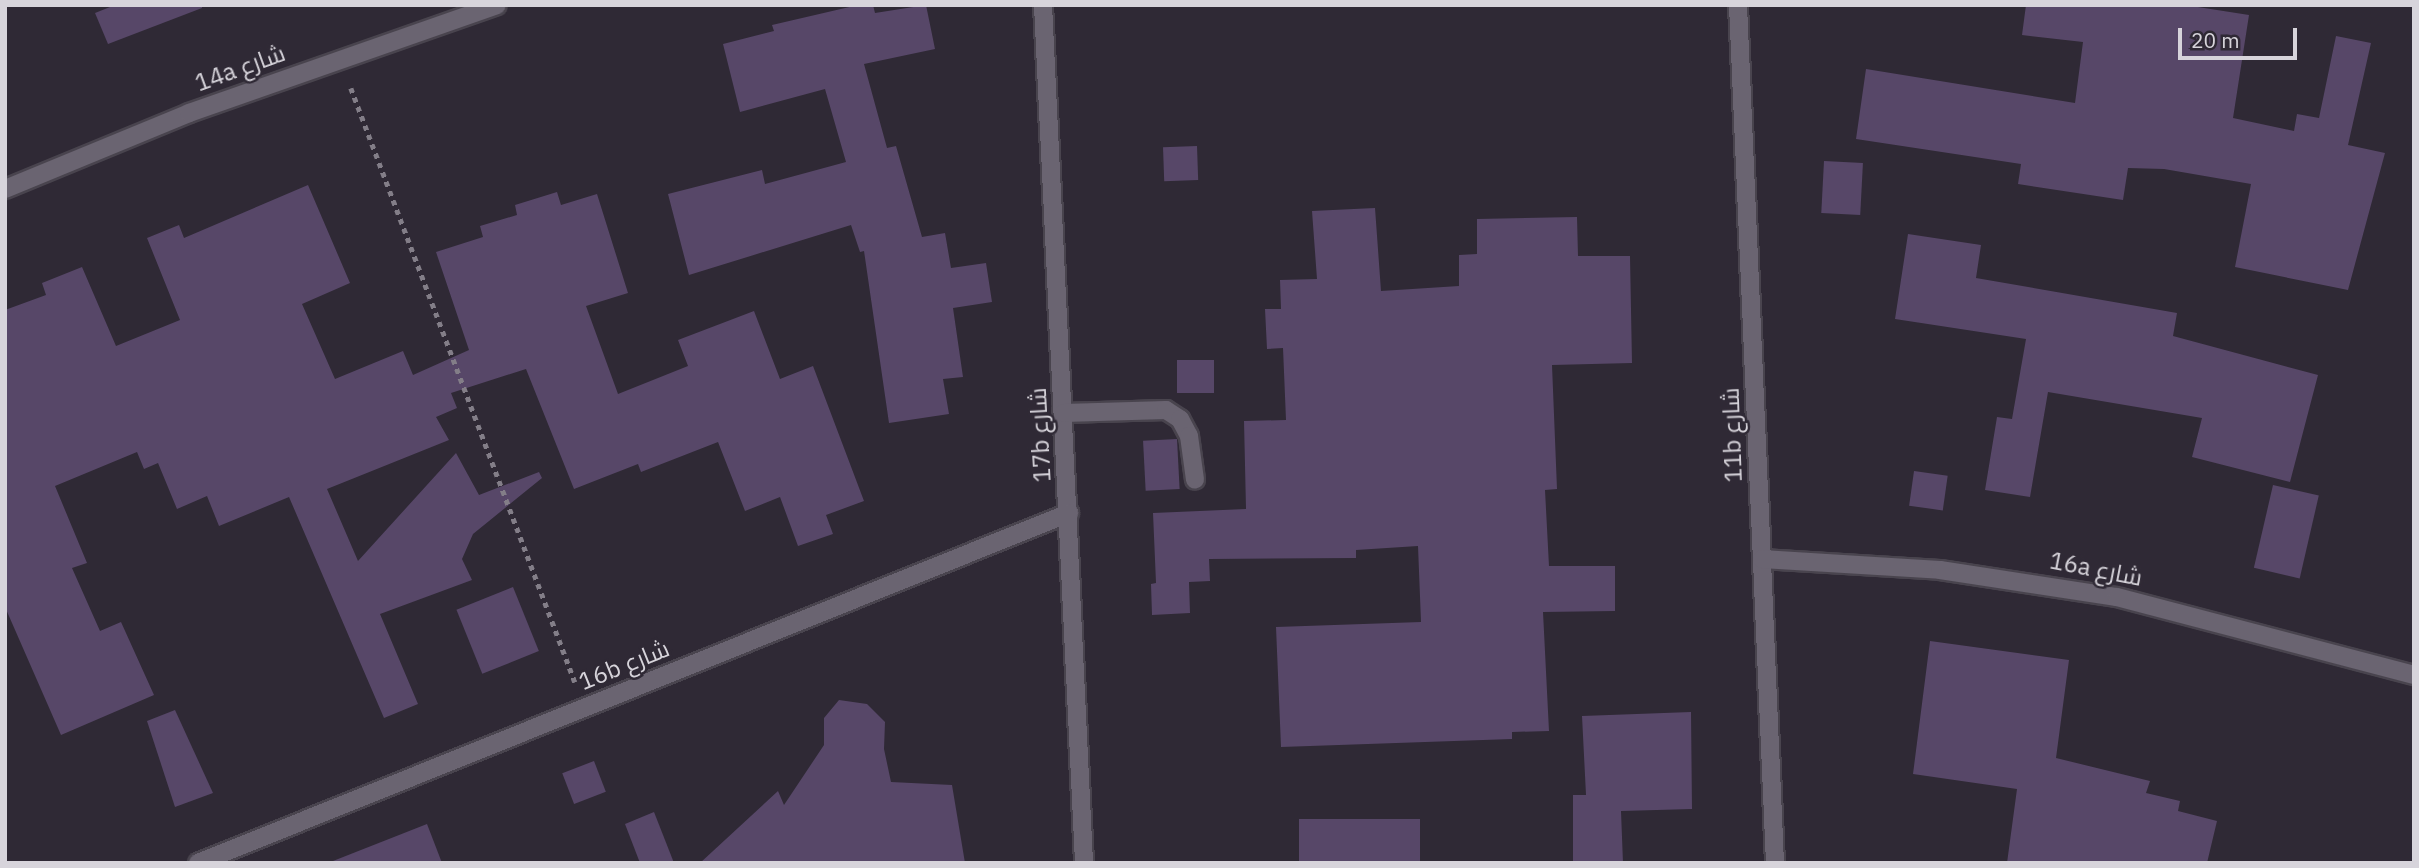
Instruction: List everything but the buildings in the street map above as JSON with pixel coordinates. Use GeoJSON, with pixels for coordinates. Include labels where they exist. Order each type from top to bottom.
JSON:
{"type":"FeatureCollection","features":[{"type":"Feature","properties":{"kind":"street","name":"14a شارع"},"geometry":{"type":"LineString","coordinates":[[5,189],[339,57],[497,5]]}},
{"type":"Feature","properties":{"kind":"street","name":"17b شارع"},"geometry":{"type":"LineString","coordinates":[[1043,5],[1084,863]]}},
{"type":"Feature","properties":{"kind":"street","name":"11b شارع"},"geometry":{"type":"LineString","coordinates":[[1738,5],[1774,863]]}},
{"type":"Feature","properties":{"kind":"street"},"geometry":{"type":"LineString","coordinates":[[1064,413],[1166,410],[1180,419],[1189,436],[1195,480]]}},
{"type":"Feature","properties":{"kind":"street","name":"16b شارع"},"geometry":{"type":"LineString","coordinates":[[198,863],[1069,513]]}},
{"type":"Feature","properties":{"kind":"street","name":"16a شارع"},"geometry":{"type":"LineString","coordinates":[[1762,559],[1940,570],[2117,597],[2414,675]]}},
{"type":"Feature","properties":{"kind":"path"},"geometry":{"type":"LineString","coordinates":[[339,57],[585,707]]}}]}
